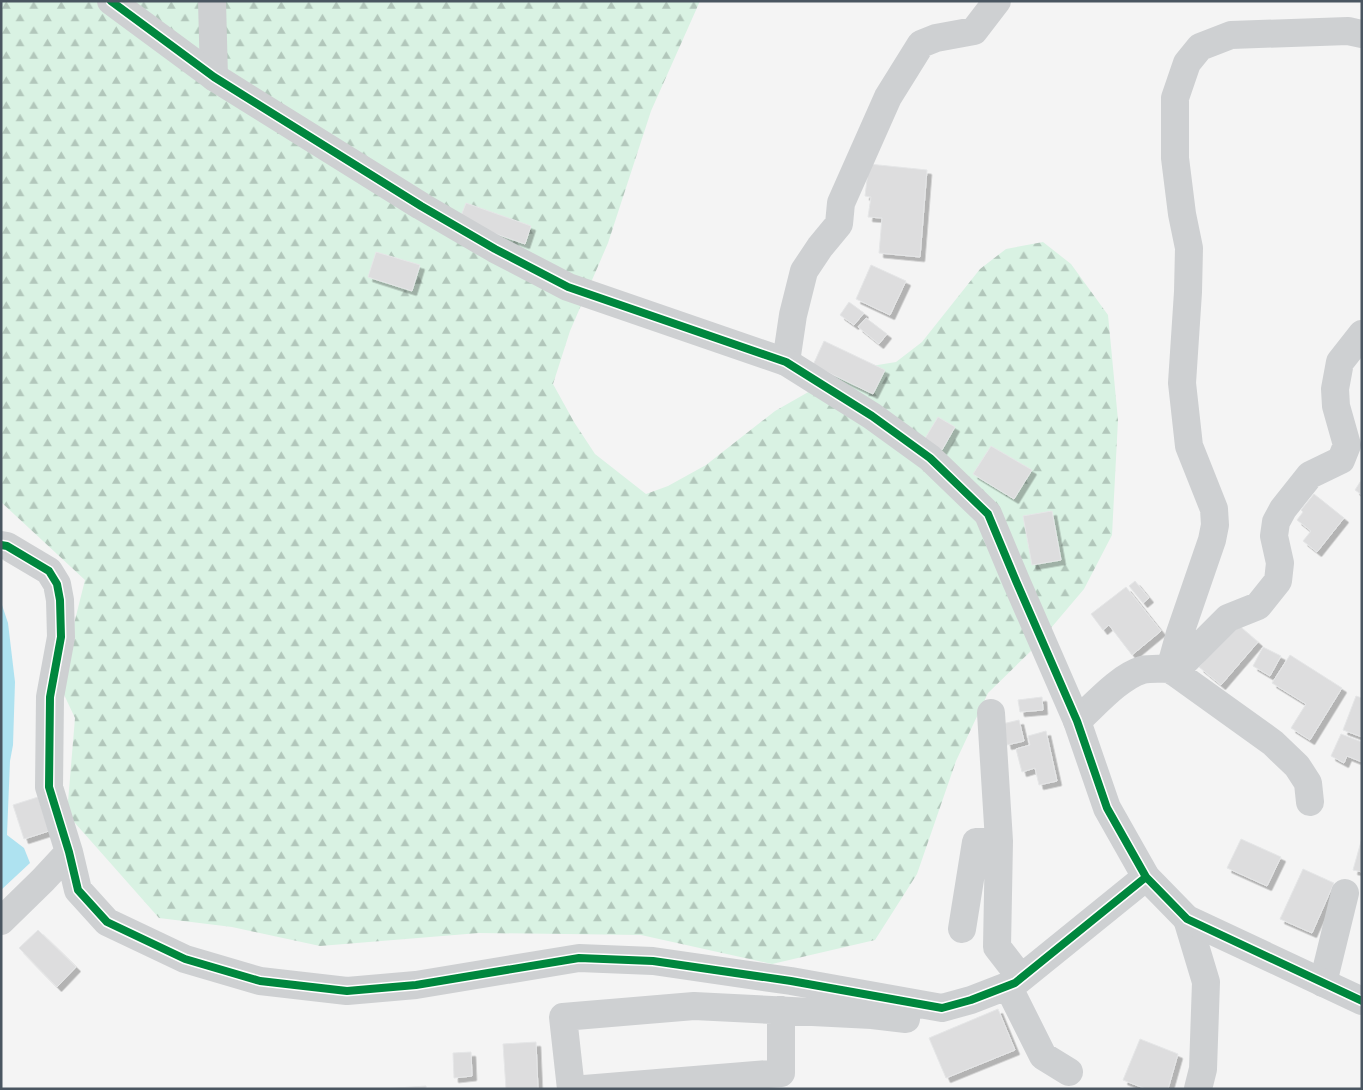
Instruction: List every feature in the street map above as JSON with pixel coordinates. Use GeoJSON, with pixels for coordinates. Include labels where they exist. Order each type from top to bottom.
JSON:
{"type":"FeatureCollection","features":[{"type":"Feature","properties":{"kind":"street"},"geometry":{"type":"LineString","coordinates":[[111,1],[214,77],[487,245],[568,286],[786,362],[872,416],[930,458],[988,514],[1077,721],[1107,808],[1146,877],[1187,919],[1362,1001]]}},
{"type":"Feature","properties":{"kind":"street"},"geometry":{"type":"LineString","coordinates":[[212,1],[214,77]]}},
{"type":"Feature","properties":{"kind":"street"},"geometry":{"type":"LineString","coordinates":[[786,362],[793,315],[804,271],[820,247],[839,224],[841,203],[888,97],[921,44],[936,38],[974,31],[997,1]]}},
{"type":"Feature","properties":{"kind":"street"},"geometry":{"type":"LineString","coordinates":[[1172,670],[1180,633],[1212,540],[1215,525],[1214,509],[1189,446],[1182,383],[1189,248],[1182,214],[1175,158],[1175,98],[1187,64],[1200,47],[1232,34],[1348,31],[1362,34]]}},
{"type":"Feature","properties":{"kind":"street"},"geometry":{"type":"LineString","coordinates":[[1172,670],[1228,618],[1258,606],[1278,581],[1280,563],[1274,536],[1276,522],[1283,509],[1310,475],[1341,460],[1347,445],[1336,406],[1335,389],[1340,362],[1362,334]]}},
{"type":"Feature","properties":{"kind":"street"},"geometry":{"type":"LineString","coordinates":[[1,545],[7,546],[49,570],[57,584],[60,600],[61,637],[50,697],[49,787],[69,852],[78,890],[107,922],[185,958],[260,981],[348,991],[416,985],[579,958],[653,961],[791,981],[942,1008]]}},
{"type":"Feature","properties":{"kind":"street"},"geometry":{"type":"LineString","coordinates":[[1077,721],[1123,680],[1133,674],[1145,669],[1172,670],[1273,743],[1297,766],[1308,783],[1310,802]]}},
{"type":"Feature","properties":{"kind":"street"},"geometry":{"type":"LineString","coordinates":[[991,713],[999,841],[997,947],[1014,982],[1043,1056],[1069,1072]]}},
{"type":"Feature","properties":{"kind":"street"},"geometry":{"type":"LineString","coordinates":[[962,929],[976,842],[999,841]]}},
{"type":"Feature","properties":{"kind":"street"},"geometry":{"type":"LineString","coordinates":[[1,921],[44,880],[69,852]]}},
{"type":"Feature","properties":{"kind":"street"},"geometry":{"type":"LineString","coordinates":[[571,1089],[563,1017],[694,1006],[872,1015],[918,1020],[942,1008],[971,1000],[1014,982],[1146,877]]}},
{"type":"Feature","properties":{"kind":"street"},"geometry":{"type":"LineString","coordinates":[[1323,983],[1345,893]]}},
{"type":"Feature","properties":{"kind":"street"},"geometry":{"type":"LineString","coordinates":[[1187,919],[1206,982],[1203,1069],[1198,1089]]}},
{"type":"Feature","properties":{"kind":"street"},"geometry":{"type":"LineString","coordinates":[[584,1089],[781,1073],[781,1010]]}},
{"type":"Feature","properties":{"kind":"green space"},"geometry":{"type":"Polygon","coordinates":[[[1,1],[700,1],[651,111],[608,243],[570,331],[553,384],[574,422],[595,454],[646,494],[668,486],[706,465],[775,411],[847,370],[896,362],[922,342],[980,269],[1006,249],[1043,242],[1071,264],[1108,315],[1118,420],[1112,535],[1084,589],[1034,648],[988,693],[956,761],[917,874],[875,940],[772,964],[641,935],[479,933],[320,946],[232,927],[159,918],[67,814],[75,718],[59,684],[85,580],[1,502],[1,1]]]}},
{"type":"Feature","properties":{"kind":"water"},"geometry":{"type":"Polygon","coordinates":[[[1,602],[8,623],[15,682],[7,835],[24,848],[30,863],[1,890],[1,602]]]}},
{"type":"Feature","properties":{"kind":"building"},"geometry":{"type":"Polygon","coordinates":[[[869,164],[927,170],[920,257],[879,253],[882,218],[868,217],[871,197],[865,196],[869,164]]]}},
{"type":"Feature","properties":{"kind":"building"},"geometry":{"type":"Polygon","coordinates":[[[466,203],[531,226],[525,244],[459,221],[466,203]]]}},
{"type":"Feature","properties":{"kind":"building"},"geometry":{"type":"Polygon","coordinates":[[[376,252],[420,265],[412,291],[368,277],[376,252]]]}},
{"type":"Feature","properties":{"kind":"building"},"geometry":{"type":"Polygon","coordinates":[[[871,265],[906,281],[890,315],[856,299],[871,265]]]}},
{"type":"Feature","properties":{"kind":"building"},"geometry":{"type":"Polygon","coordinates":[[[849,302],[864,313],[854,325],[840,315],[849,302]]]}},
{"type":"Feature","properties":{"kind":"building"},"geometry":{"type":"Polygon","coordinates":[[[866,318],[887,334],[879,344],[858,327],[866,318]]]}},
{"type":"Feature","properties":{"kind":"building"},"geometry":{"type":"Polygon","coordinates":[[[824,341],[885,370],[873,394],[813,365],[824,341]]]}},
{"type":"Feature","properties":{"kind":"building"},"geometry":{"type":"Polygon","coordinates":[[[938,417],[955,427],[942,450],[924,440],[938,417]]]}},
{"type":"Feature","properties":{"kind":"building"},"geometry":{"type":"Polygon","coordinates":[[[991,446],[1032,470],[1014,499],[973,474],[991,446]]]}},
{"type":"Feature","properties":{"kind":"building"},"geometry":{"type":"Polygon","coordinates":[[[1362,479],[1362,495],[1355,490],[1362,479]]]}},
{"type":"Feature","properties":{"kind":"building"},"geometry":{"type":"Polygon","coordinates":[[[1314,494],[1344,518],[1317,552],[1303,541],[1311,531],[1297,520],[1303,512],[1301,510],[1314,494]]]}},
{"type":"Feature","properties":{"kind":"building"},"geometry":{"type":"Polygon","coordinates":[[[1052,511],[1061,560],[1032,565],[1023,516],[1052,511]]]}},
{"type":"Feature","properties":{"kind":"building"},"geometry":{"type":"Polygon","coordinates":[[[1135,581],[1149,598],[1143,603],[1129,586],[1135,581]]]}},
{"type":"Feature","properties":{"kind":"building"},"geometry":{"type":"Polygon","coordinates":[[[1126,587],[1161,631],[1132,655],[1109,625],[1103,630],[1091,614],[1126,587]]]}},
{"type":"Feature","properties":{"kind":"building"},"geometry":{"type":"Polygon","coordinates":[[[1236,623],[1258,642],[1221,685],[1199,667],[1236,623]]]}},
{"type":"Feature","properties":{"kind":"building"},"geometry":{"type":"Polygon","coordinates":[[[1263,647],[1281,656],[1270,676],[1253,666],[1263,647]]]}},
{"type":"Feature","properties":{"kind":"building"},"geometry":{"type":"Polygon","coordinates":[[[1290,655],[1342,688],[1310,740],[1291,728],[1306,704],[1272,683],[1290,655]]]}},
{"type":"Feature","properties":{"kind":"building"},"geometry":{"type":"Polygon","coordinates":[[[1356,696],[1362,698],[1362,737],[1343,730],[1356,696]]]}},
{"type":"Feature","properties":{"kind":"building"},"geometry":{"type":"Polygon","coordinates":[[[1042,697],[1043,710],[1020,712],[1018,700],[1042,697]]]}},
{"type":"Feature","properties":{"kind":"building"},"geometry":{"type":"Polygon","coordinates":[[[1019,720],[1024,741],[1007,745],[1002,724],[1019,720]]]}},
{"type":"Feature","properties":{"kind":"building"},"geometry":{"type":"Polygon","coordinates":[[[1046,731],[1057,781],[1039,785],[1035,768],[1022,772],[1016,749],[1030,745],[1028,736],[1046,731]]]}},
{"type":"Feature","properties":{"kind":"building"},"geometry":{"type":"Polygon","coordinates":[[[1341,734],[1362,742],[1362,762],[1347,756],[1344,763],[1331,756],[1341,734]]]}},
{"type":"Feature","properties":{"kind":"building"},"geometry":{"type":"Polygon","coordinates":[[[38,797],[49,831],[24,839],[13,805],[38,797]]]}},
{"type":"Feature","properties":{"kind":"building"},"geometry":{"type":"Polygon","coordinates":[[[1362,838],[1362,872],[1353,870],[1362,838]]]}},
{"type":"Feature","properties":{"kind":"building"},"geometry":{"type":"Polygon","coordinates":[[[1241,839],[1281,857],[1267,886],[1227,868],[1241,839]]]}},
{"type":"Feature","properties":{"kind":"building"},"geometry":{"type":"Polygon","coordinates":[[[1303,869],[1334,883],[1312,933],[1280,919],[1303,869]]]}},
{"type":"Feature","properties":{"kind":"building"},"geometry":{"type":"Polygon","coordinates":[[[38,930],[76,967],[57,987],[19,948],[38,930]]]}},
{"type":"Feature","properties":{"kind":"building"},"geometry":{"type":"Polygon","coordinates":[[[998,1009],[1015,1050],[946,1078],[929,1038],[998,1009]]]}},
{"type":"Feature","properties":{"kind":"building"},"geometry":{"type":"Polygon","coordinates":[[[1140,1039],[1178,1054],[1168,1089],[1146,1089],[1123,1080],[1140,1039]]]}},
{"type":"Feature","properties":{"kind":"building"},"geometry":{"type":"Polygon","coordinates":[[[536,1042],[538,1089],[506,1089],[503,1044],[536,1042]]]}},
{"type":"Feature","properties":{"kind":"building"},"geometry":{"type":"Polygon","coordinates":[[[471,1052],[472,1076],[454,1078],[453,1053],[471,1052]]]}},
{"type":"Feature","properties":{"kind":"building"},"geometry":{"type":"Polygon","coordinates":[[[426,1086],[426,1089],[381,1089],[426,1086]]]}},
{"type":"Feature","properties":{"kind":"cycle path"},"geometry":{"type":"LineString","coordinates":[[111,1],[214,77],[421,206],[495,249],[568,287],[786,362],[872,416],[930,458],[988,514],[1077,721],[1107,808],[1146,877],[1187,919],[1362,1001]]}},
{"type":"Feature","properties":{"kind":"cycle path"},"geometry":{"type":"LineString","coordinates":[[1,545],[7,546],[49,571],[57,584],[60,600],[61,637],[50,697],[49,787],[69,852],[78,890],[107,922],[185,959],[260,981],[347,991],[416,985],[579,958],[653,961],[791,981],[942,1008],[971,1000],[1015,983],[1146,877]]}}]}
